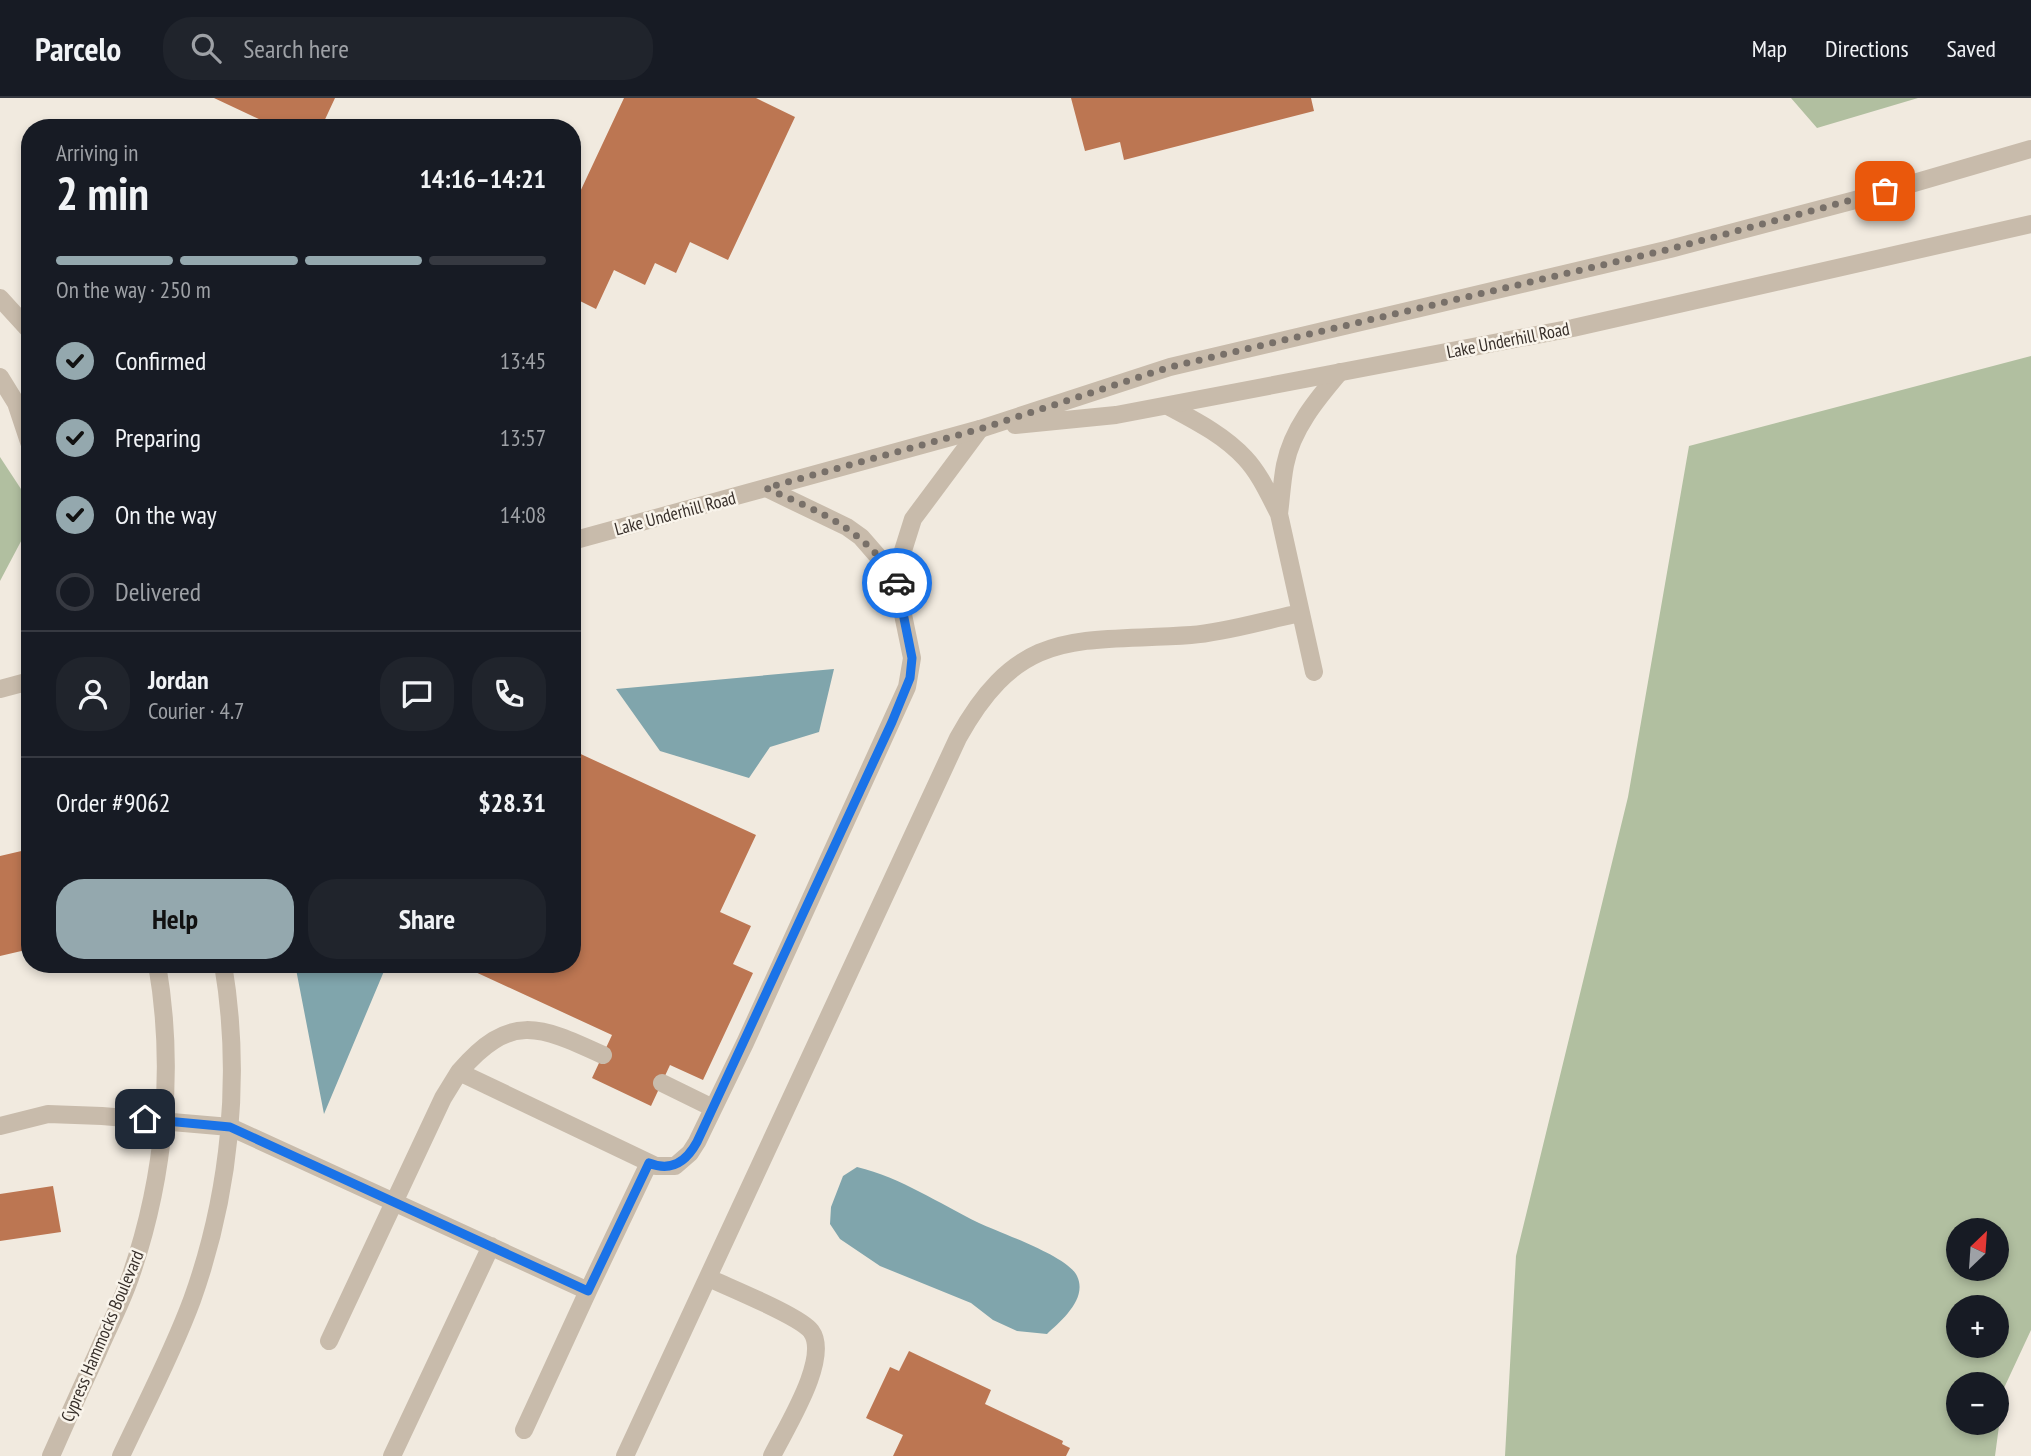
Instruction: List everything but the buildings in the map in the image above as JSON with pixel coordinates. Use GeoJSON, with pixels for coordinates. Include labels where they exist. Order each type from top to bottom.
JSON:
{"type":"FeatureCollection","features":[{"type":"Feature","properties":{"kind":"street","name":"Lake Underhill Road"},"geometry":{"type":"LineString","coordinates":[[581,539],[980,429],[1170,367],[1670,249],[1859,199],[2031,149]]}},
{"type":"Feature","properties":{"kind":"street","name":"Lake Underhill Road"},"geometry":{"type":"LineString","coordinates":[[980,429],[1116,415],[1573,328],[2031,224]]}},
{"type":"Feature","properties":{"kind":"street"},"geometry":{"type":"LineString","coordinates":[[0,298],[21,321]]}},
{"type":"Feature","properties":{"kind":"street"},"geometry":{"type":"LineString","coordinates":[[1279,514],[1285,464],[1294,438],[1318,398],[1340,372]]}},
{"type":"Feature","properties":{"kind":"street"},"geometry":{"type":"LineString","coordinates":[[0,377],[16,403],[21,418]]}},
{"type":"Feature","properties":{"kind":"street"},"geometry":{"type":"LineString","coordinates":[[1168,405],[1214,433],[1245,458],[1279,514],[1314,672]]}},
{"type":"Feature","properties":{"kind":"street"},"geometry":{"type":"LineString","coordinates":[[459,1072],[649,1163],[667,1167],[678,1164],[694,1148],[751,1030],[907,687],[912,658],[895,576],[913,519],[980,429]]}},
{"type":"Feature","properties":{"kind":"street"},"geometry":{"type":"LineString","coordinates":[[766,488],[847,527],[861,537],[895,576]]}},
{"type":"Feature","properties":{"kind":"street"},"geometry":{"type":"LineString","coordinates":[[625,1456],[958,738],[993,688],[1025,660],[1061,644],[1091,639],[1195,635],[1301,613]]}},
{"type":"Feature","properties":{"kind":"street"},"geometry":{"type":"LineString","coordinates":[[0,689],[21,683]]}},
{"type":"Feature","properties":{"kind":"street","name":"Cypress Hammocks Boulevard"},"geometry":{"type":"LineString","coordinates":[[51,1456],[130,1279],[151,1203],[163,1121],[166,1047],[158,973]]}},
{"type":"Feature","properties":{"kind":"street"},"geometry":{"type":"LineString","coordinates":[[121,1456],[192,1299],[217,1210],[230,1127],[233,1058],[224,973]]}},
{"type":"Feature","properties":{"kind":"street"},"geometry":{"type":"LineString","coordinates":[[329,1341],[443,1098],[471,1057],[488,1042],[518,1030],[550,1032],[603,1055]]}},
{"type":"Feature","properties":{"kind":"street"},"geometry":{"type":"LineString","coordinates":[[662,1083],[713,1108]]}},
{"type":"Feature","properties":{"kind":"street"},"geometry":{"type":"LineString","coordinates":[[0,1126],[48,1114],[230,1127],[588,1291]]}},
{"type":"Feature","properties":{"kind":"street"},"geometry":{"type":"LineString","coordinates":[[524,1430],[649,1163]]}},
{"type":"Feature","properties":{"kind":"street"},"geometry":{"type":"LineString","coordinates":[[393,1456],[491,1246]]}},
{"type":"Feature","properties":{"kind":"street"},"geometry":{"type":"LineString","coordinates":[[709,1278],[797,1320],[811,1330],[815,1338],[817,1354],[813,1370],[772,1456]]}},
{"type":"Feature","properties":{"kind":"green space"},"geometry":{"type":"Polygon","coordinates":[[[1791,98],[1918,98],[1817,128],[1791,98]]]}},
{"type":"Feature","properties":{"kind":"green space"},"geometry":{"type":"Polygon","coordinates":[[[2031,356],[2031,1330],[2009,1377],[2009,1372],[1946,1372],[1946,1435],[1998,1435],[1995,1456],[1505,1456],[1516,1256],[1628,797],[1689,446],[2031,356]]]}},
{"type":"Feature","properties":{"kind":"green space"},"geometry":{"type":"Polygon","coordinates":[[[0,457],[21,489],[21,541],[0,581],[0,457]]]}},
{"type":"Feature","properties":{"kind":"water"},"geometry":{"type":"Polygon","coordinates":[[[834,669],[819,732],[770,747],[749,778],[660,751],[616,689],[834,669]]]}},
{"type":"Feature","properties":{"kind":"water"},"geometry":{"type":"Polygon","coordinates":[[[297,973],[383,973],[324,1114],[297,973]]]}},
{"type":"Feature","properties":{"kind":"water"},"geometry":{"type":"Polygon","coordinates":[[[857,1167],[905,1184],[979,1223],[1061,1261],[1077,1276],[1079,1285],[1079,1293],[1071,1309],[1047,1334],[1017,1331],[993,1320],[971,1303],[880,1266],[840,1239],[830,1224],[831,1207],[843,1176],[857,1167]]]}},
{"type":"Feature","properties":{"kind":"way so far"},"geometry":{"type":"LineString","coordinates":[[897,583],[895,576],[861,537],[832,519],[766,488],[980,429],[1170,367],[1670,249],[1885,191]]}},
{"type":"Feature","properties":{"kind":"route"},"geometry":{"type":"LineString","coordinates":[[145,1119],[230,1127],[588,1291],[649,1163],[663,1167],[676,1166],[694,1148],[892,722],[912,668],[911,648],[897,583]]}}]}
